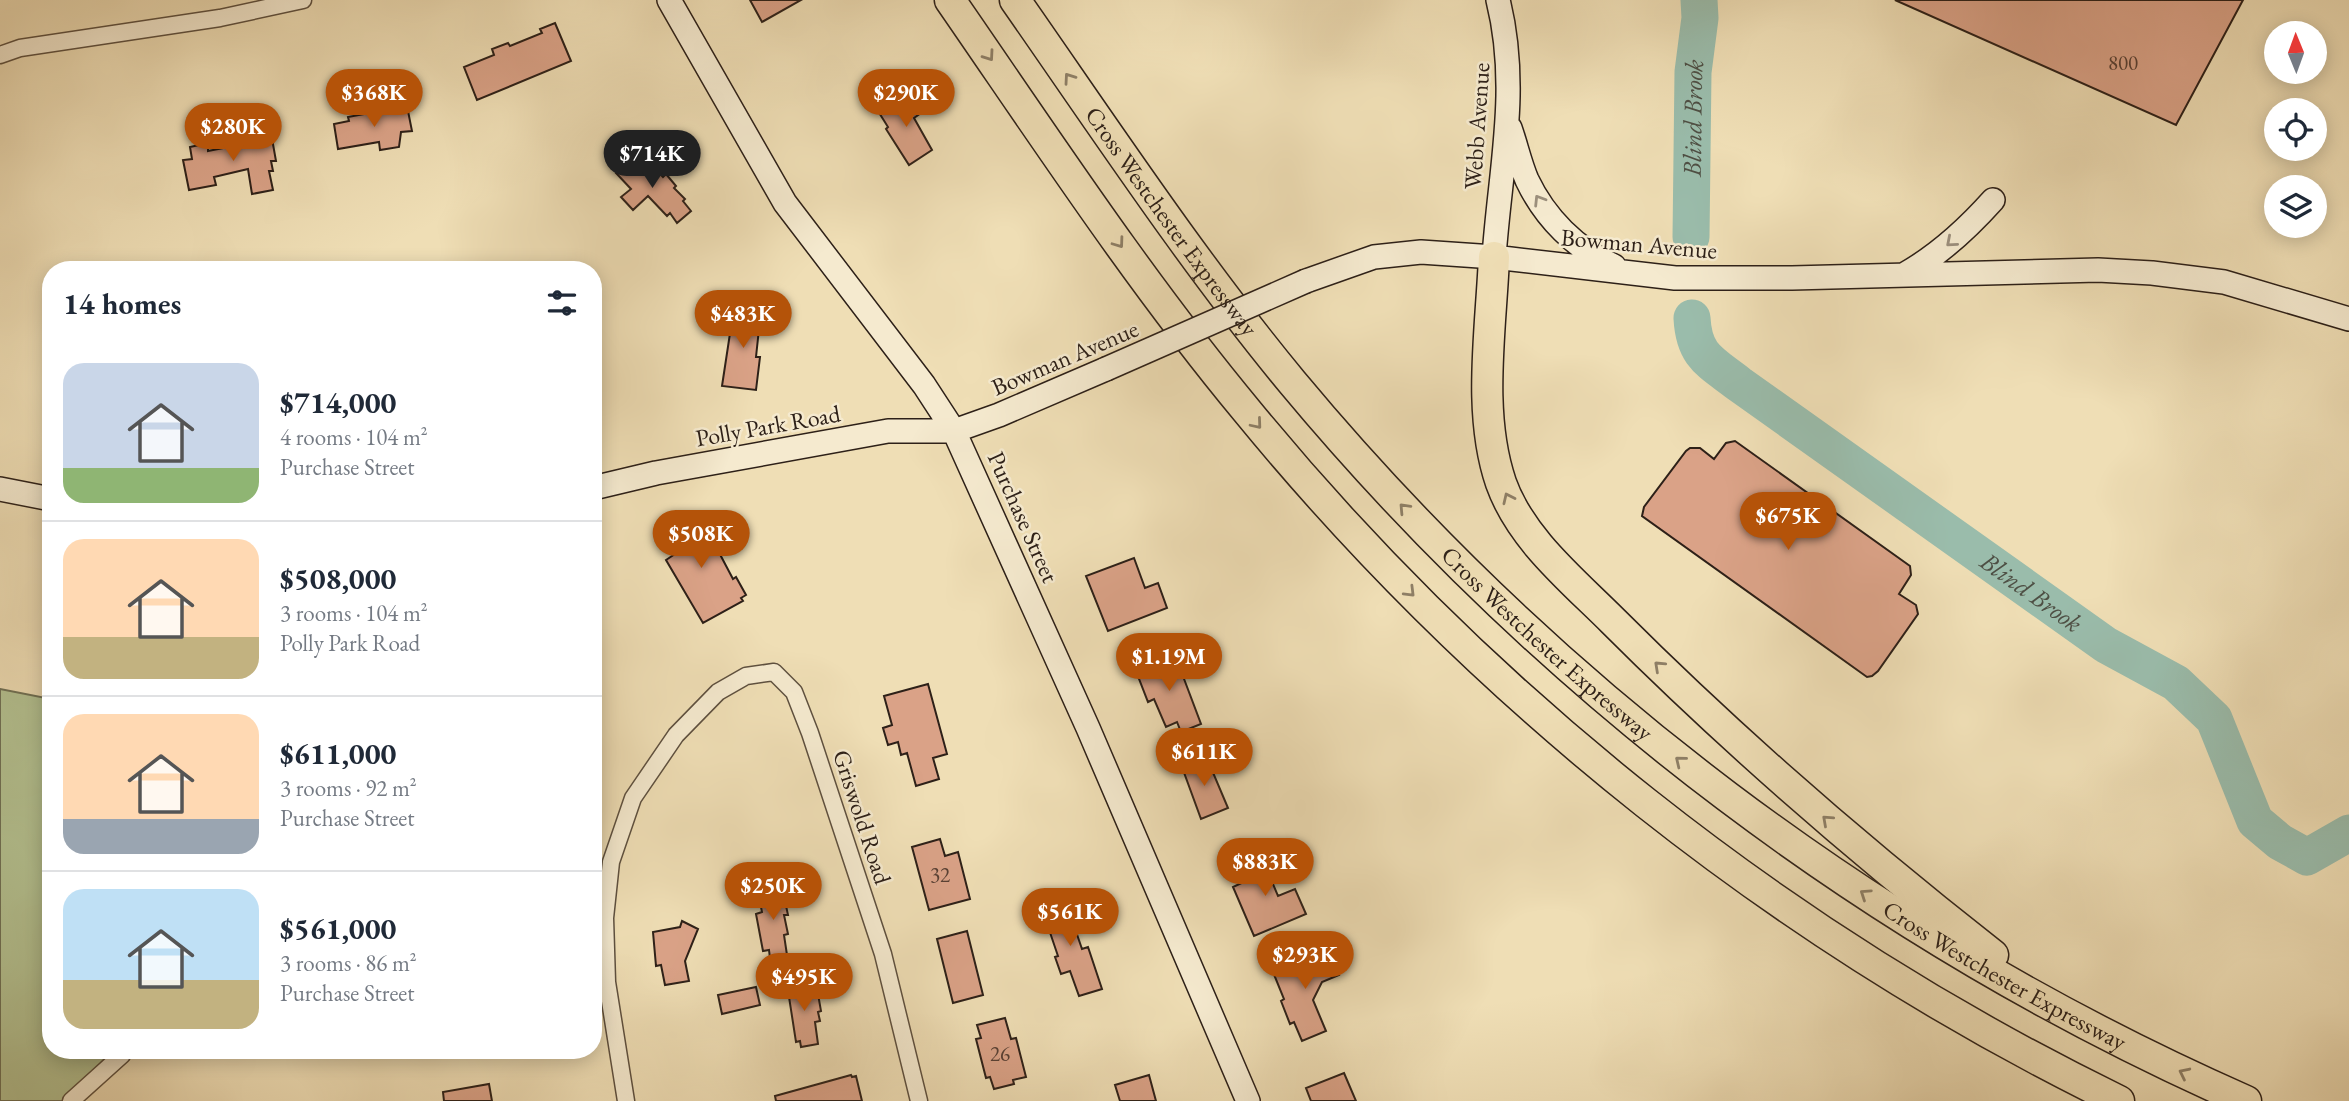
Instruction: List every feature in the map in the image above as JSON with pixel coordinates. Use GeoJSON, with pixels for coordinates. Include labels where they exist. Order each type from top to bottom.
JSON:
{"type":"FeatureCollection","features":[{"type":"Feature","properties":{"kind":"highway"},"geometry":{"type":"LineString","coordinates":[[950,0],[1155,293],[1233,395],[1350,529],[1403,585],[1485,664],[1629,789],[1803,917],[1944,1007],[2119,1101]]}},
{"type":"Feature","properties":{"kind":"highway","name":"Cross Westchester Expressway"},"geometry":{"type":"LineString","coordinates":[[1016,0],[1184,242],[1243,322],[1373,474],[1495,600],[1634,723],[1693,771],[1783,838],[1875,901],[1940,942],[2071,1016],[2246,1101]]}},
{"type":"Feature","properties":{"kind":"highway"},"geometry":{"type":"LineString","coordinates":[[1494,257],[1488,386],[1490,436],[1502,485],[1511,507],[1534,540],[1644,652],[1836,828],[2071,1016]]}},
{"type":"Feature","properties":{"kind":"street"},"geometry":{"type":"LineString","coordinates":[[0,55],[20,48],[220,18],[303,0]]}},
{"type":"Feature","properties":{"kind":"street","name":"Purchase Street"},"geometry":{"type":"LineString","coordinates":[[669,0],[785,203],[924,385],[954,431],[1088,728],[1248,1101]]}},
{"type":"Feature","properties":{"kind":"street","name":"Webb Avenue"},"geometry":{"type":"LineString","coordinates":[[1494,257],[1508,122],[1509,60],[1497,0]]}},
{"type":"Feature","properties":{"kind":"street"},"geometry":{"type":"LineString","coordinates":[[1508,122],[1527,179],[1542,206],[1564,232],[1592,256],[1629,273]]}},
{"type":"Feature","properties":{"kind":"street"},"geometry":{"type":"LineString","coordinates":[[1903,275],[1945,247],[1993,200]]}},
{"type":"Feature","properties":{"kind":"street","name":"Bowman Avenue"},"geometry":{"type":"LineString","coordinates":[[954,431],[1106,369],[1306,281],[1352,263],[1396,254],[1447,253],[1494,257],[1675,278],[2098,270],[2152,273],[2224,282],[2349,319]]}},
{"type":"Feature","properties":{"kind":"street","name":"Polly Park Road"},"geometry":{"type":"LineString","coordinates":[[602,486],[656,473],[888,431],[954,431]]}},
{"type":"Feature","properties":{"kind":"street"},"geometry":{"type":"LineString","coordinates":[[0,489],[42,497]]}},
{"type":"Feature","properties":{"kind":"street","name":"Griswold Road"},"geometry":{"type":"LineString","coordinates":[[602,956],[611,862],[633,799],[676,735],[718,692],[746,676],[774,672],[794,692],[810,733],[883,954],[919,1101]]}},
{"type":"Feature","properties":{"kind":"street"},"geometry":{"type":"LineString","coordinates":[[602,991],[626,1101]]}},
{"type":"Feature","properties":{"kind":"street"},"geometry":{"type":"LineString","coordinates":[[71,1101],[119,1059]]}},
{"type":"Feature","properties":{"kind":"green space"},"geometry":{"type":"Polygon","coordinates":[[[0,689],[42,697],[42,1059],[105,1059],[65,1101],[0,1101],[0,689]]]}},
{"type":"Feature","properties":{"kind":"building"},"geometry":{"type":"Polygon","coordinates":[[[750,0],[801,0],[762,22],[750,0]]]}},
{"type":"Feature","properties":{"kind":"building"},"geometry":{"type":"Polygon","coordinates":[[[1895,0],[2243,0],[2176,125],[1895,0]]]}},
{"type":"Feature","properties":{"kind":"building"},"geometry":{"type":"Polygon","coordinates":[[[555,23],[571,61],[477,100],[464,67],[494,55],[492,49],[508,43],[510,46],[542,33],[540,29],[555,23]]]}},
{"type":"Feature","properties":{"kind":"building"},"geometry":{"type":"Polygon","coordinates":[[[909,95],[921,113],[914,118],[932,150],[909,165],[878,111],[895,99],[898,103],[909,95]]]}},
{"type":"Feature","properties":{"kind":"building"},"geometry":{"type":"Polygon","coordinates":[[[407,106],[412,131],[401,132],[399,147],[380,150],[379,142],[338,149],[334,124],[349,121],[348,117],[407,106]]]}},
{"type":"Feature","properties":{"kind":"building"},"geometry":{"type":"Polygon","coordinates":[[[271,133],[276,161],[271,161],[273,171],[269,171],[273,190],[252,194],[248,169],[214,177],[216,185],[189,190],[183,160],[192,159],[190,147],[208,143],[208,151],[249,143],[248,137],[271,133]]]}},
{"type":"Feature","properties":{"kind":"building"},"geometry":{"type":"Polygon","coordinates":[[[633,156],[647,171],[653,166],[663,177],[666,174],[676,186],[674,188],[685,199],[683,201],[691,211],[677,223],[670,213],[667,216],[648,196],[633,210],[621,197],[631,189],[616,173],[633,156]]]}},
{"type":"Feature","properties":{"kind":"building"},"geometry":{"type":"Polygon","coordinates":[[[734,307],[761,310],[756,390],[722,386],[734,307]]]}},
{"type":"Feature","properties":{"kind":"building"},"geometry":{"type":"Polygon","coordinates":[[[1735,441],[1910,566],[1911,575],[1899,594],[1916,605],[1918,614],[1872,676],[1867,677],[1642,516],[1644,507],[1686,451],[1700,448],[1714,459],[1726,443],[1735,441]]]}},
{"type":"Feature","properties":{"kind":"building"},"geometry":{"type":"Polygon","coordinates":[[[678,513],[689,533],[704,524],[733,579],[736,577],[746,595],[741,598],[743,601],[703,623],[666,560],[675,554],[659,524],[678,513]]]}},
{"type":"Feature","properties":{"kind":"building"},"geometry":{"type":"Polygon","coordinates":[[[1134,558],[1145,588],[1158,583],[1167,608],[1108,631],[1086,576],[1134,558]]]}},
{"type":"Feature","properties":{"kind":"building"},"geometry":{"type":"Polygon","coordinates":[[[1175,655],[1201,724],[1181,732],[1177,722],[1166,727],[1154,699],[1148,702],[1136,671],[1175,655]]]}},
{"type":"Feature","properties":{"kind":"building"},"geometry":{"type":"Polygon","coordinates":[[[928,684],[947,754],[933,758],[939,779],[916,786],[907,753],[901,755],[898,742],[888,745],[883,728],[892,725],[884,696],[928,684]]]}},
{"type":"Feature","properties":{"kind":"building"},"geometry":{"type":"Polygon","coordinates":[[[1206,756],[1228,808],[1201,819],[1182,767],[1206,756]]]}},
{"type":"Feature","properties":{"kind":"building"},"geometry":{"type":"Polygon","coordinates":[[[940,839],[945,856],[958,852],[970,899],[929,910],[912,847],[940,839]]]}},
{"type":"Feature","properties":{"kind":"building"},"geometry":{"type":"Polygon","coordinates":[[[1259,851],[1278,896],[1295,889],[1306,914],[1254,936],[1233,887],[1248,880],[1239,859],[1259,851]]]}},
{"type":"Feature","properties":{"kind":"building"},"geometry":{"type":"Polygon","coordinates":[[[782,887],[788,915],[784,915],[788,934],[784,935],[787,955],[770,958],[769,950],[763,951],[756,914],[762,912],[758,892],[782,887]]]}},
{"type":"Feature","properties":{"kind":"building"},"geometry":{"type":"Polygon","coordinates":[[[1057,894],[1066,919],[1071,917],[1082,949],[1088,947],[1102,989],[1079,996],[1070,971],[1061,974],[1055,957],[1058,956],[1039,900],[1057,894]]]}},
{"type":"Feature","properties":{"kind":"building"},"geometry":{"type":"Polygon","coordinates":[[[682,921],[698,929],[685,961],[689,981],[665,985],[661,965],[656,966],[653,932],[680,927],[682,921]]]}},
{"type":"Feature","properties":{"kind":"building"},"geometry":{"type":"Polygon","coordinates":[[[967,931],[983,995],[953,1003],[937,939],[967,931]]]}},
{"type":"Feature","properties":{"kind":"building"},"geometry":{"type":"Polygon","coordinates":[[[1328,948],[1339,975],[1322,982],[1313,1000],[1326,1031],[1302,1041],[1294,1022],[1290,1024],[1273,972],[1328,948]]]}},
{"type":"Feature","properties":{"kind":"building"},"geometry":{"type":"Polygon","coordinates":[[[806,981],[808,996],[818,994],[821,1011],[818,1012],[820,1021],[815,1022],[818,1044],[801,1047],[800,1041],[796,1042],[787,984],[806,981]]]}},
{"type":"Feature","properties":{"kind":"building"},"geometry":{"type":"Polygon","coordinates":[[[756,987],[760,1005],[722,1014],[718,995],[756,987]]]}},
{"type":"Feature","properties":{"kind":"building"},"geometry":{"type":"Polygon","coordinates":[[[1005,1018],[1011,1039],[1016,1038],[1026,1077],[1013,1080],[1014,1084],[994,1089],[990,1077],[986,1078],[976,1039],[981,1038],[977,1025],[1005,1018]]]}},
{"type":"Feature","properties":{"kind":"building"},"geometry":{"type":"Polygon","coordinates":[[[1344,1073],[1356,1101],[1311,1101],[1306,1088],[1344,1073]]]}},
{"type":"Feature","properties":{"kind":"building"},"geometry":{"type":"Polygon","coordinates":[[[851,1075],[856,1076],[862,1101],[776,1101],[775,1096],[851,1075]]]}},
{"type":"Feature","properties":{"kind":"building"},"geometry":{"type":"Polygon","coordinates":[[[1149,1075],[1156,1101],[1120,1101],[1115,1085],[1149,1075]]]}},
{"type":"Feature","properties":{"kind":"building"},"geometry":{"type":"Polygon","coordinates":[[[489,1084],[492,1101],[444,1101],[443,1092],[489,1084]]]}},
{"type":"Feature","properties":{"kind":"waterway","name":"Blind Brook"},"geometry":{"type":"LineString","coordinates":[[1691,237],[1693,72],[1700,18],[1699,0]]}},
{"type":"Feature","properties":{"kind":"waterway","name":"Blind Brook"},"geometry":{"type":"LineString","coordinates":[[1692,318],[1693,331],[1700,350],[1720,370],[2106,645],[2176,683],[2214,719],[2255,821],[2280,842],[2307,857],[2349,833]]}}]}
